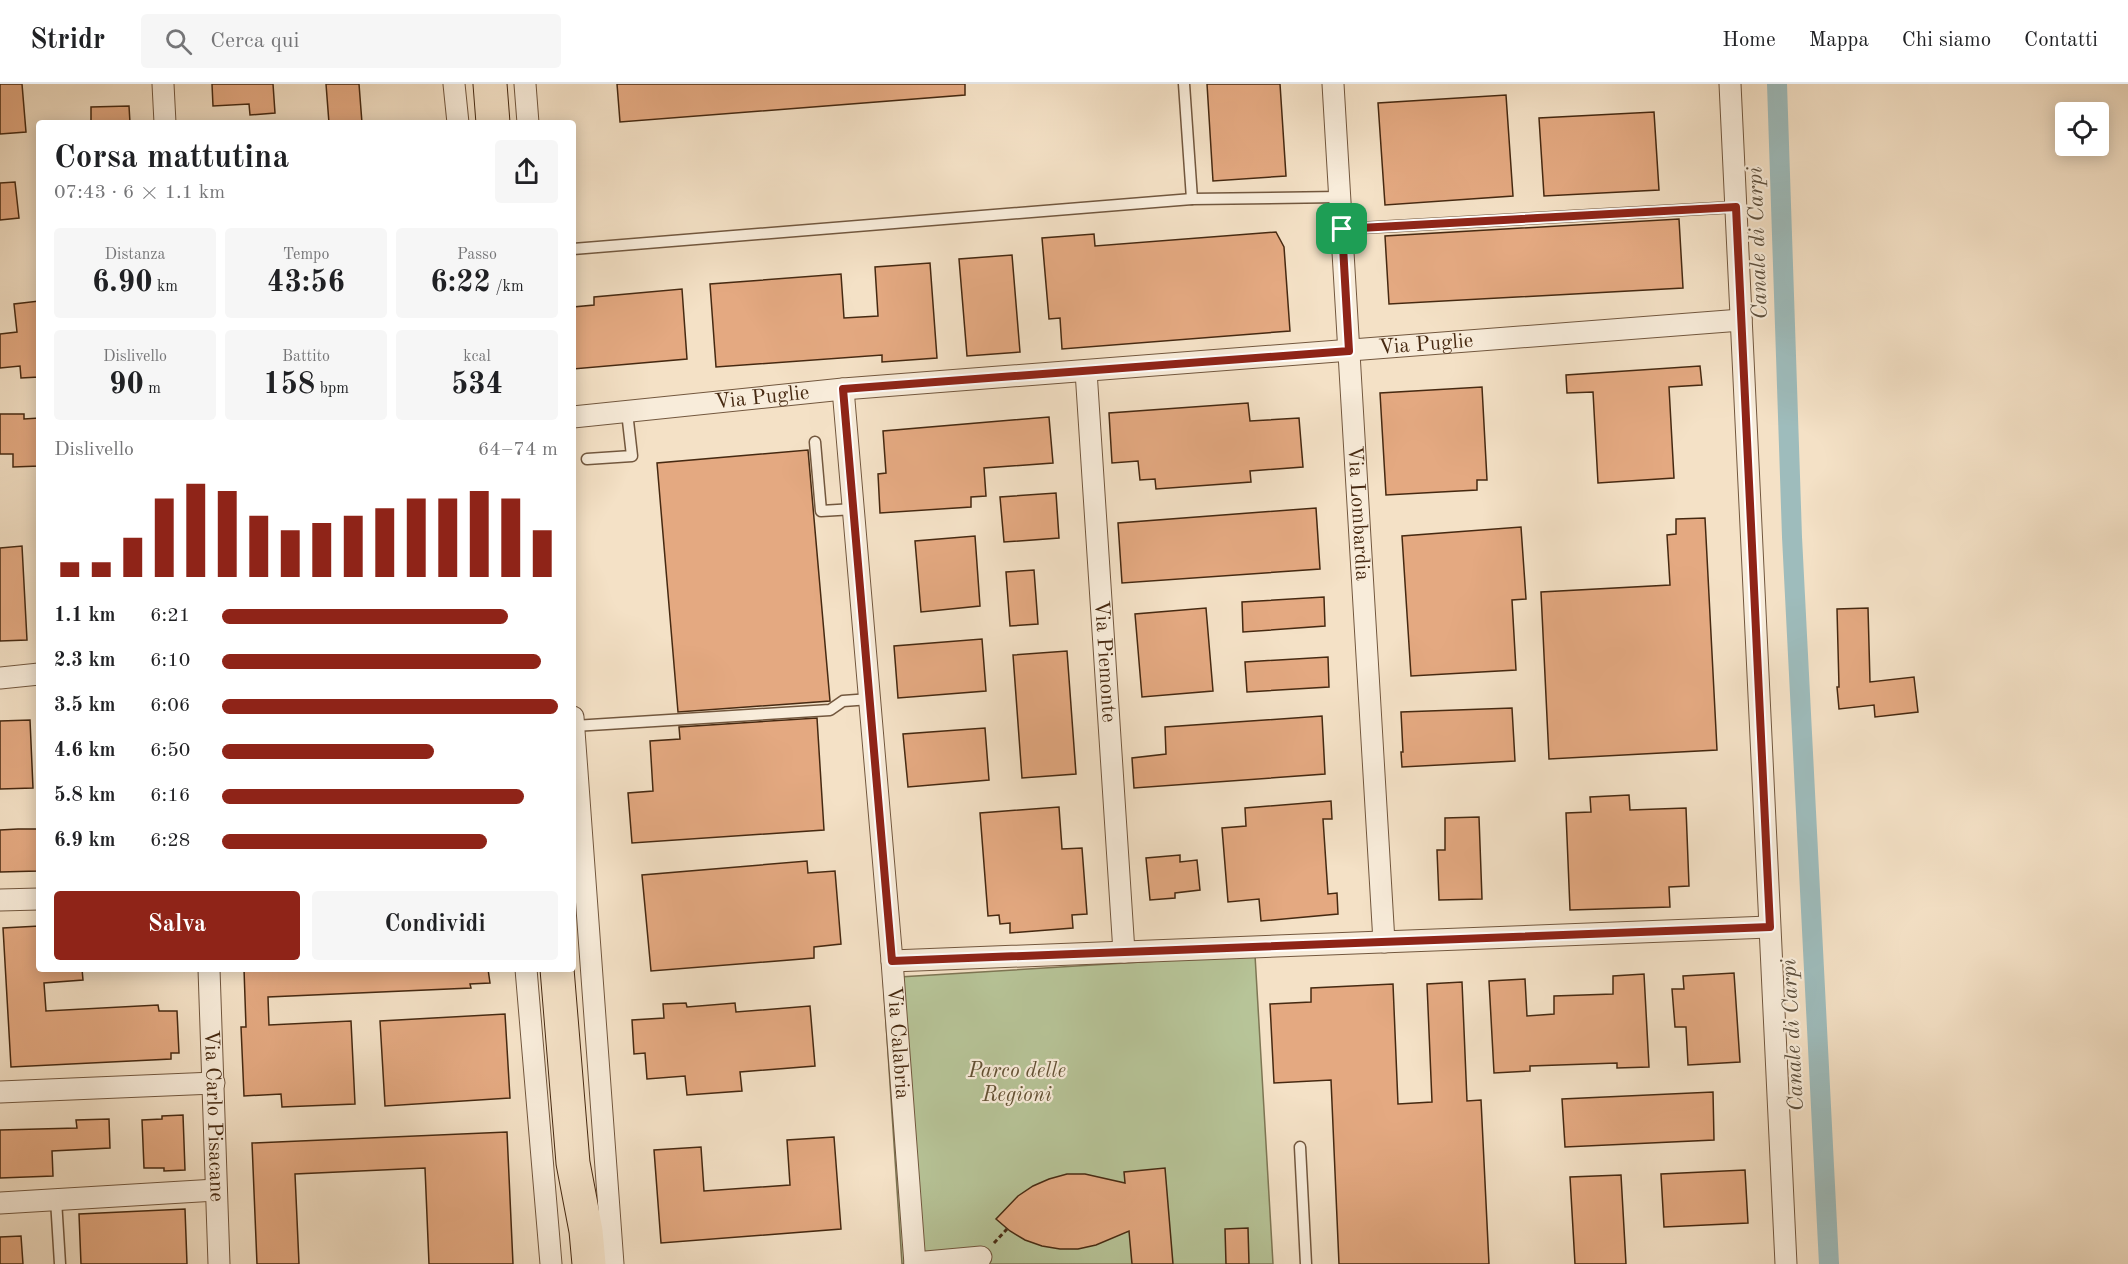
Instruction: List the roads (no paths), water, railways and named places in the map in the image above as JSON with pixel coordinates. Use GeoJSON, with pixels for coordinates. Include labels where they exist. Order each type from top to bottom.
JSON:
{"type":"FeatureCollection","features":[{"type":"Feature","properties":{"kind":"main road"},"geometry":{"type":"LineString","coordinates":[[490,84],[493,120]]}},
{"type":"Feature","properties":{"kind":"main road"},"geometry":{"type":"LineString","coordinates":[[557,972],[573,1163],[586,1231],[589,1264]]}},
{"type":"Feature","properties":{"kind":"main road"},"geometry":{"type":"LineString","coordinates":[[570,1264],[567,1232],[573,1163]]}},
{"type":"Feature","properties":{"kind":"street"},"geometry":{"type":"LineString","coordinates":[[163,84],[165,120]]}},
{"type":"Feature","properties":{"kind":"street"},"geometry":{"type":"LineString","coordinates":[[454,84],[458,120]]}},
{"type":"Feature","properties":{"kind":"street"},"geometry":{"type":"LineString","coordinates":[[525,84],[528,120]]}},
{"type":"Feature","properties":{"kind":"street","name":"Via Lombardia"},"geometry":{"type":"LineString","coordinates":[[1333,84],[1384,942]]}},
{"type":"Feature","properties":{"kind":"street"},"geometry":{"type":"LineString","coordinates":[[1730,84],[1786,1264]]}},
{"type":"Feature","properties":{"kind":"street","name":"Via Puglie"},"geometry":{"type":"LineString","coordinates":[[576,417],[843,389],[1741,320]]}},
{"type":"Feature","properties":{"kind":"street","name":"Via Piemonte"},"geometry":{"type":"LineString","coordinates":[[1086,371],[1124,952]]}},
{"type":"Feature","properties":{"kind":"street","name":"Via Calabria"},"geometry":{"type":"LineString","coordinates":[[843,389],[892,961],[915,1263]]}},
{"type":"Feature","properties":{"kind":"street"},"geometry":{"type":"LineString","coordinates":[[0,678],[36,674]]}},
{"type":"Feature","properties":{"kind":"street"},"geometry":{"type":"LineString","coordinates":[[576,754],[613,1264]]}},
{"type":"Feature","properties":{"kind":"street"},"geometry":{"type":"LineString","coordinates":[[0,900],[36,898]]}},
{"type":"Feature","properties":{"kind":"street"},"geometry":{"type":"LineString","coordinates":[[892,961],[1770,927]]}},
{"type":"Feature","properties":{"kind":"street","name":"Via Carlo Pisacane"},"geometry":{"type":"LineString","coordinates":[[209,972],[219,1264]]}},
{"type":"Feature","properties":{"kind":"street"},"geometry":{"type":"LineString","coordinates":[[526,972],[551,1264]]}},
{"type":"Feature","properties":{"kind":"street"},"geometry":{"type":"LineString","coordinates":[[0,1092],[214,1083]]}},
{"type":"Feature","properties":{"kind":"street"},"geometry":{"type":"LineString","coordinates":[[0,1203],[216,1190]]}},
{"type":"Feature","properties":{"kind":"street"},"geometry":{"type":"LineString","coordinates":[[915,1263],[981,1257]]}},
{"type":"Feature","properties":{"kind":"lane"},"geometry":{"type":"LineString","coordinates":[[1184,84],[1192,199]]}},
{"type":"Feature","properties":{"kind":"lane"},"geometry":{"type":"LineString","coordinates":[[576,249],[1192,199],[1340,197]]}},
{"type":"Feature","properties":{"kind":"lane"},"geometry":{"type":"LineString","coordinates":[[1342,229],[1736,207]]}},
{"type":"Feature","properties":{"kind":"lane"},"geometry":{"type":"LineString","coordinates":[[587,459],[632,456],[627,412]]}},
{"type":"Feature","properties":{"kind":"lane"},"geometry":{"type":"LineString","coordinates":[[815,442],[821,511],[854,509]]}},
{"type":"Feature","properties":{"kind":"lane"},"geometry":{"type":"LineString","coordinates":[[576,726],[830,710],[843,701],[870,699]]}},
{"type":"Feature","properties":{"kind":"lane"},"geometry":{"type":"LineString","coordinates":[[1300,1147],[1306,1264]]}},
{"type":"Feature","properties":{"kind":"lane"},"geometry":{"type":"LineString","coordinates":[[56,1200],[60,1264]]}},
{"type":"Feature","properties":{"kind":"waterway","name":"Canale di Carpi"},"geometry":{"type":"LineString","coordinates":[[1777,84],[1792,537],[1829,1264]]}},
{"type":"Feature","properties":{"kind":"park label","name":"Parco delle Regioni"},"geometry":{"type":"Point","coordinates":[1017,1083]}}]}
